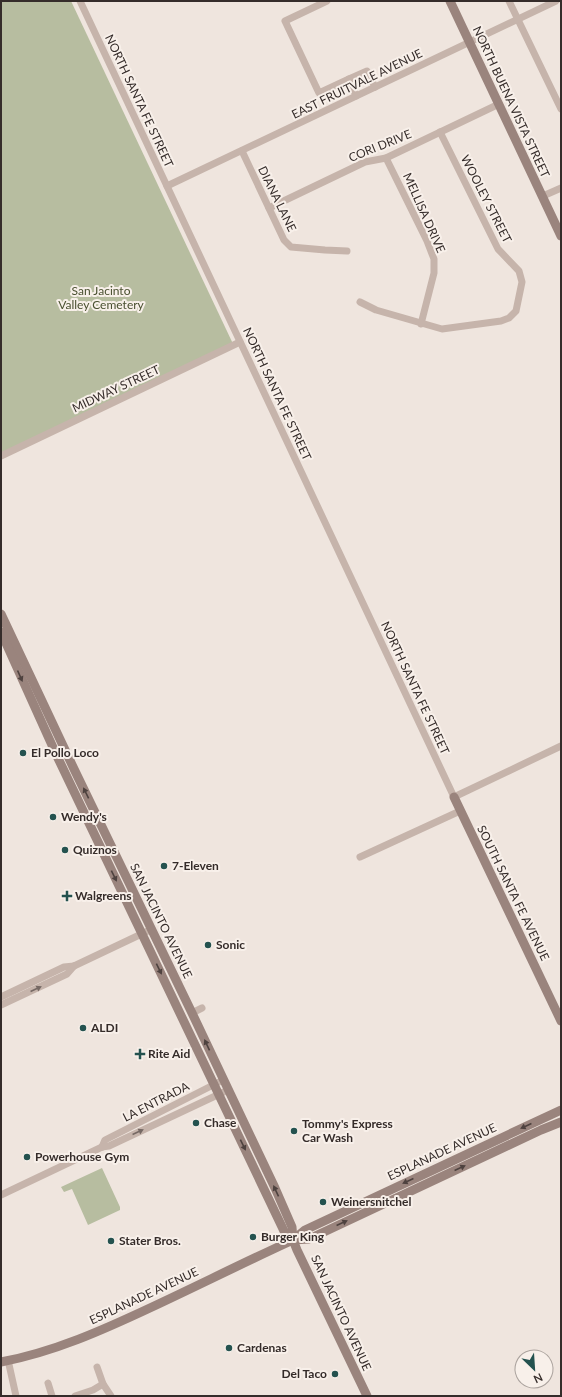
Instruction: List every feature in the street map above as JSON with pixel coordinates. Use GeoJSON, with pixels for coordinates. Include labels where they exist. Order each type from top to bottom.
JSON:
{"type":"FeatureCollection","features":[{"type":"Feature","properties":{"kind":"main road","name":"NORTH BUENA VISTA STREET"},"geometry":{"type":"LineString","coordinates":[[450,1],[561,236]]}},
{"type":"Feature","properties":{"kind":"main road","name":"SAN JACINTO AVENUE"},"geometry":{"type":"LineString","coordinates":[[1,614],[224,1080],[292,1226],[293,1240]]}},
{"type":"Feature","properties":{"kind":"main road","name":"SAN JACINTO AVENUE"},"geometry":{"type":"LineString","coordinates":[[1,632],[36,712],[218,1094],[284,1231],[293,1240],[367,1396]]}},
{"type":"Feature","properties":{"kind":"main road","name":"SOUTH SANTA FE AVENUE"},"geometry":{"type":"LineString","coordinates":[[454,797],[561,1021]]}},
{"type":"Feature","properties":{"kind":"main road"},"geometry":{"type":"LineString","coordinates":[[85,816],[90,815],[93,817],[110,851],[116,857]]}},
{"type":"Feature","properties":{"kind":"main road","name":"ESPLANADE AVENUE"},"geometry":{"type":"LineString","coordinates":[[5,1361],[59,1347],[103,1330],[293,1240],[305,1230],[561,1110]]}},
{"type":"Feature","properties":{"kind":"main road","name":"ESPLANADE AVENUE"},"geometry":{"type":"LineString","coordinates":[[293,1240],[309,1239],[561,1122]]}},
{"type":"Feature","properties":{"kind":"street","name":"NORTH SANTA FE STREET"},"geometry":{"type":"LineString","coordinates":[[80,1],[454,797]]}},
{"type":"Feature","properties":{"kind":"street"},"geometry":{"type":"LineString","coordinates":[[327,1],[285,21],[319,93],[367,71],[376,87]]}},
{"type":"Feature","properties":{"kind":"street"},"geometry":{"type":"LineString","coordinates":[[509,1],[561,109]]}},
{"type":"Feature","properties":{"kind":"street","name":"EAST FRUITVALE AVENUE"},"geometry":{"type":"LineString","coordinates":[[167,186],[556,1]]}},
{"type":"Feature","properties":{"kind":"street"},"geometry":{"type":"LineString","coordinates":[[349,79],[356,96]]}},
{"type":"Feature","properties":{"kind":"street","name":"CORI DRIVE"},"geometry":{"type":"LineString","coordinates":[[269,208],[365,162],[386,158],[499,104]]}},
{"type":"Feature","properties":{"kind":"street","name":"WOOLEY STREET"},"geometry":{"type":"LineString","coordinates":[[421,324],[442,329],[501,321],[509,318],[516,311],[522,282],[519,271],[498,249],[440,132]]}},
{"type":"Feature","properties":{"kind":"street","name":"DIANA LANE"},"geometry":{"type":"LineString","coordinates":[[242,151],[284,240],[290,247],[348,251]]}},
{"type":"Feature","properties":{"kind":"street","name":"MELLISA DRIVE"},"geometry":{"type":"LineString","coordinates":[[386,158],[427,241],[434,259],[434,273],[421,324]]}},
{"type":"Feature","properties":{"kind":"street"},"geometry":{"type":"LineString","coordinates":[[542,196],[561,188]]}},
{"type":"Feature","properties":{"kind":"street"},"geometry":{"type":"LineString","coordinates":[[360,302],[376,310],[421,324]]}},
{"type":"Feature","properties":{"kind":"street","name":"MIDWAY STREET"},"geometry":{"type":"LineString","coordinates":[[1,456],[240,342]]}},
{"type":"Feature","properties":{"kind":"street"},"geometry":{"type":"LineString","coordinates":[[454,797],[561,746]]}},
{"type":"Feature","properties":{"kind":"street"},"geometry":{"type":"LineString","coordinates":[[360,856],[460,810]]}},
{"type":"Feature","properties":{"kind":"street"},"geometry":{"type":"LineString","coordinates":[[1,997],[64,967],[74,966],[152,929]]}},
{"type":"Feature","properties":{"kind":"street"},"geometry":{"type":"LineString","coordinates":[[1,1005],[67,974],[74,966]]}},
{"type":"Feature","properties":{"kind":"street"},"geometry":{"type":"LineString","coordinates":[[192,1013],[202,1008]]}},
{"type":"Feature","properties":{"kind":"street","name":"LA ENTRADA"},"geometry":{"type":"LineString","coordinates":[[102,1147],[105,1140],[224,1080]]}},
{"type":"Feature","properties":{"kind":"street","name":"LA ENTRADA"},"geometry":{"type":"LineString","coordinates":[[1,1196],[102,1147],[109,1146],[228,1090]]}},
{"type":"Feature","properties":{"kind":"street"},"geometry":{"type":"LineString","coordinates":[[5,1361],[16,1396]]}},
{"type":"Feature","properties":{"kind":"street"},"geometry":{"type":"LineString","coordinates":[[97,1367],[103,1384],[111,1396]]}},
{"type":"Feature","properties":{"kind":"street"},"geometry":{"type":"LineString","coordinates":[[48,1383],[52,1396]]}},
{"type":"Feature","properties":{"kind":"street"},"geometry":{"type":"LineString","coordinates":[[75,1396],[93,1390],[103,1384]]}},
{"type":"Feature","properties":{"kind":"green space","name":"San Jacinto Valley Cemetery"},"geometry":{"type":"Polygon","coordinates":[[[1,1],[71,1],[234,346],[1,454],[1,1]]]}},
{"type":"Feature","properties":{"kind":"green space"},"geometry":{"type":"Polygon","coordinates":[[[102,1168],[120,1210],[88,1225],[72,1189],[64,1192],[61,1187],[102,1168]]]}},
{"type":"Feature","properties":{"kind":"place","name":"El Pollo Loco"},"geometry":{"type":"Point","coordinates":[23,753]}},
{"type":"Feature","properties":{"kind":"place","name":"Wendy's"},"geometry":{"type":"Point","coordinates":[53,817]}},
{"type":"Feature","properties":{"kind":"place","name":"Quiznos"},"geometry":{"type":"Point","coordinates":[65,850]}},
{"type":"Feature","properties":{"kind":"place","name":"7-Eleven"},"geometry":{"type":"Point","coordinates":[164,866]}},
{"type":"Feature","properties":{"kind":"place","name":"Walgreens"},"geometry":{"type":"Point","coordinates":[67,896]}},
{"type":"Feature","properties":{"kind":"place","name":"Sonic"},"geometry":{"type":"Point","coordinates":[208,945]}},
{"type":"Feature","properties":{"kind":"place","name":"ALDI"},"geometry":{"type":"Point","coordinates":[83,1028]}},
{"type":"Feature","properties":{"kind":"place","name":"Rite Aid"},"geometry":{"type":"Point","coordinates":[140,1054]}},
{"type":"Feature","properties":{"kind":"place","name":"Chase"},"geometry":{"type":"Point","coordinates":[196,1123]}},
{"type":"Feature","properties":{"kind":"place","name":"Tommy's Express Car Wash"},"geometry":{"type":"Point","coordinates":[294,1131]}},
{"type":"Feature","properties":{"kind":"place","name":"Powerhouse Gym"},"geometry":{"type":"Point","coordinates":[27,1157]}},
{"type":"Feature","properties":{"kind":"place","name":"Weinersnitchel"},"geometry":{"type":"Point","coordinates":[323,1202]}},
{"type":"Feature","properties":{"kind":"place","name":"Burger King"},"geometry":{"type":"Point","coordinates":[253,1237]}},
{"type":"Feature","properties":{"kind":"place","name":"Stater Bros."},"geometry":{"type":"Point","coordinates":[111,1241]}},
{"type":"Feature","properties":{"kind":"place","name":"Cardenas"},"geometry":{"type":"Point","coordinates":[229,1348]}},
{"type":"Feature","properties":{"kind":"place","name":"Del Taco"},"geometry":{"type":"Point","coordinates":[335,1374]}}]}
